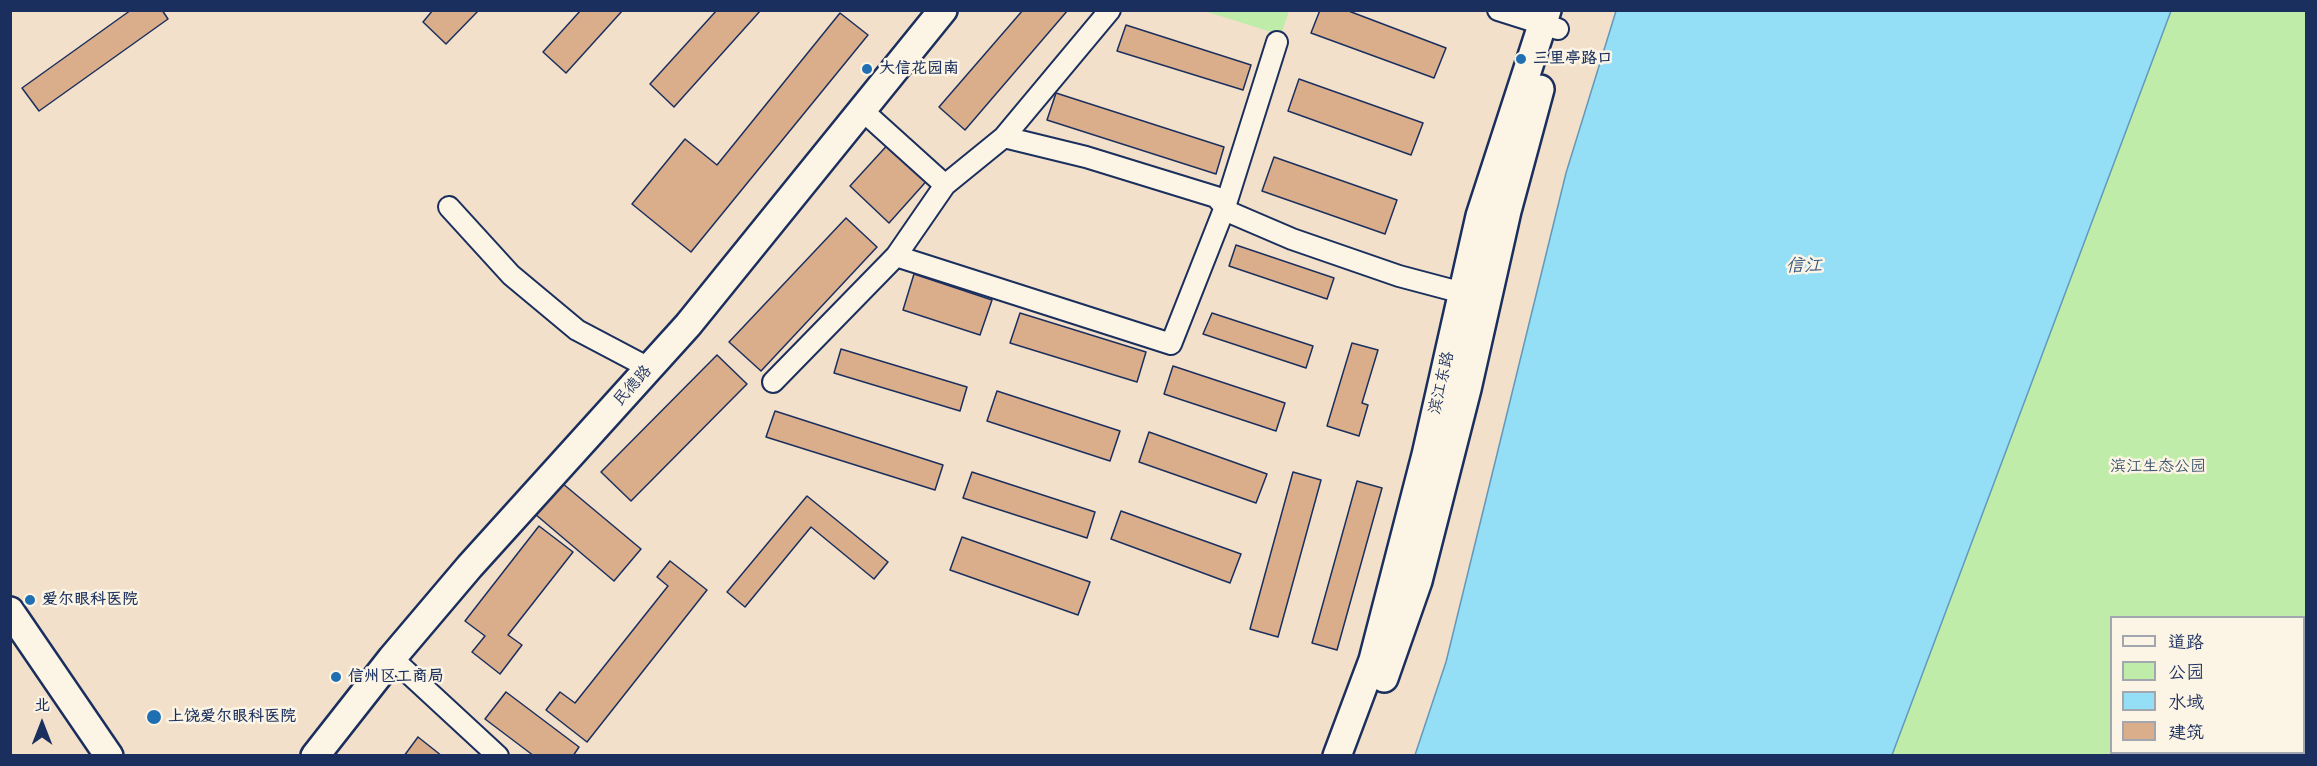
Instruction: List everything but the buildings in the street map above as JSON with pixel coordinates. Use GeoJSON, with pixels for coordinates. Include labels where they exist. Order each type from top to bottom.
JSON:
{"type":"FeatureCollection","features":[{"type":"Feature","properties":{"kind":"main road","name":"民德路"},"geometry":{"type":"LineString","coordinates":[[315,756],[392,658],[470,566],[688,325],[943,10]]}},
{"type":"Feature","properties":{"kind":"main road","name":"滨江东路"},"geometry":{"type":"LineString","coordinates":[[1337,756],[1372,660],[1426,454],[1480,216],[1553,18]]}},
{"type":"Feature","properties":{"kind":"main road","name":"滨江东路"},"geometry":{"type":"LineString","coordinates":[[1357,756],[1418,580],[1467,389],[1507,211],[1548,60],[1553,18]]}},
{"type":"Feature","properties":{"kind":"main road"},"geometry":{"type":"LineString","coordinates":[[10,611],[109,756]]}},
{"type":"Feature","properties":{"kind":"main road"},"geometry":{"type":"LineString","coordinates":[[10,638],[92,756]]}},
{"type":"Feature","properties":{"kind":"street"},"geometry":{"type":"LineString","coordinates":[[773,382],[896,256],[945,185],[1004,136],[1110,10]]}},
{"type":"Feature","properties":{"kind":"street"},"geometry":{"type":"LineString","coordinates":[[1498,10],[1553,18]]}},
{"type":"Feature","properties":{"kind":"street"},"geometry":{"type":"LineString","coordinates":[[896,256],[1172,344],[1225,207],[1277,42]]}},
{"type":"Feature","properties":{"kind":"street"},"geometry":{"type":"LineString","coordinates":[[863,111],[945,185]]}},
{"type":"Feature","properties":{"kind":"street"},"geometry":{"type":"LineString","coordinates":[[1004,136],[1086,157],[1216,197],[1229,212],[1292,239],[1399,276],[1462,293]]}},
{"type":"Feature","properties":{"kind":"street"},"geometry":{"type":"LineString","coordinates":[[449,207],[511,275],[577,330],[649,368]]}},
{"type":"Feature","properties":{"kind":"street"},"geometry":{"type":"LineString","coordinates":[[392,658],[498,756]]}},
{"type":"Feature","properties":{"kind":"green space"},"geometry":{"type":"Polygon","coordinates":[[[1204,11],[1289,11],[1281,35],[1204,11]]]}},
{"type":"Feature","properties":{"kind":"green space","name":"滨江生态公园"},"geometry":{"type":"Polygon","coordinates":[[[2171,11],[2306,11],[2306,755],[1892,756],[2171,11]]]}},
{"type":"Feature","properties":{"kind":"water","name":"信江"},"geometry":{"type":"Polygon","coordinates":[[[1616,11],[2171,11],[1892,755],[1415,755],[1446,662],[1566,173],[1616,11]]]}},
{"type":"Feature","properties":{"kind":"place","name":"三里亭路口"},"geometry":{"type":"Point","coordinates":[1521,59]}},
{"type":"Feature","properties":{"kind":"place","name":"大信花园南"},"geometry":{"type":"Point","coordinates":[867,69]}},
{"type":"Feature","properties":{"kind":"place","name":"爱尔眼科医院"},"geometry":{"type":"Point","coordinates":[30,600]}},
{"type":"Feature","properties":{"kind":"place","name":"信州区工商局"},"geometry":{"type":"Point","coordinates":[336,677]}},
{"type":"Feature","properties":{"kind":"place","name":"上饶爱尔眼科医院"},"geometry":{"type":"Point","coordinates":[154,717]}}]}
